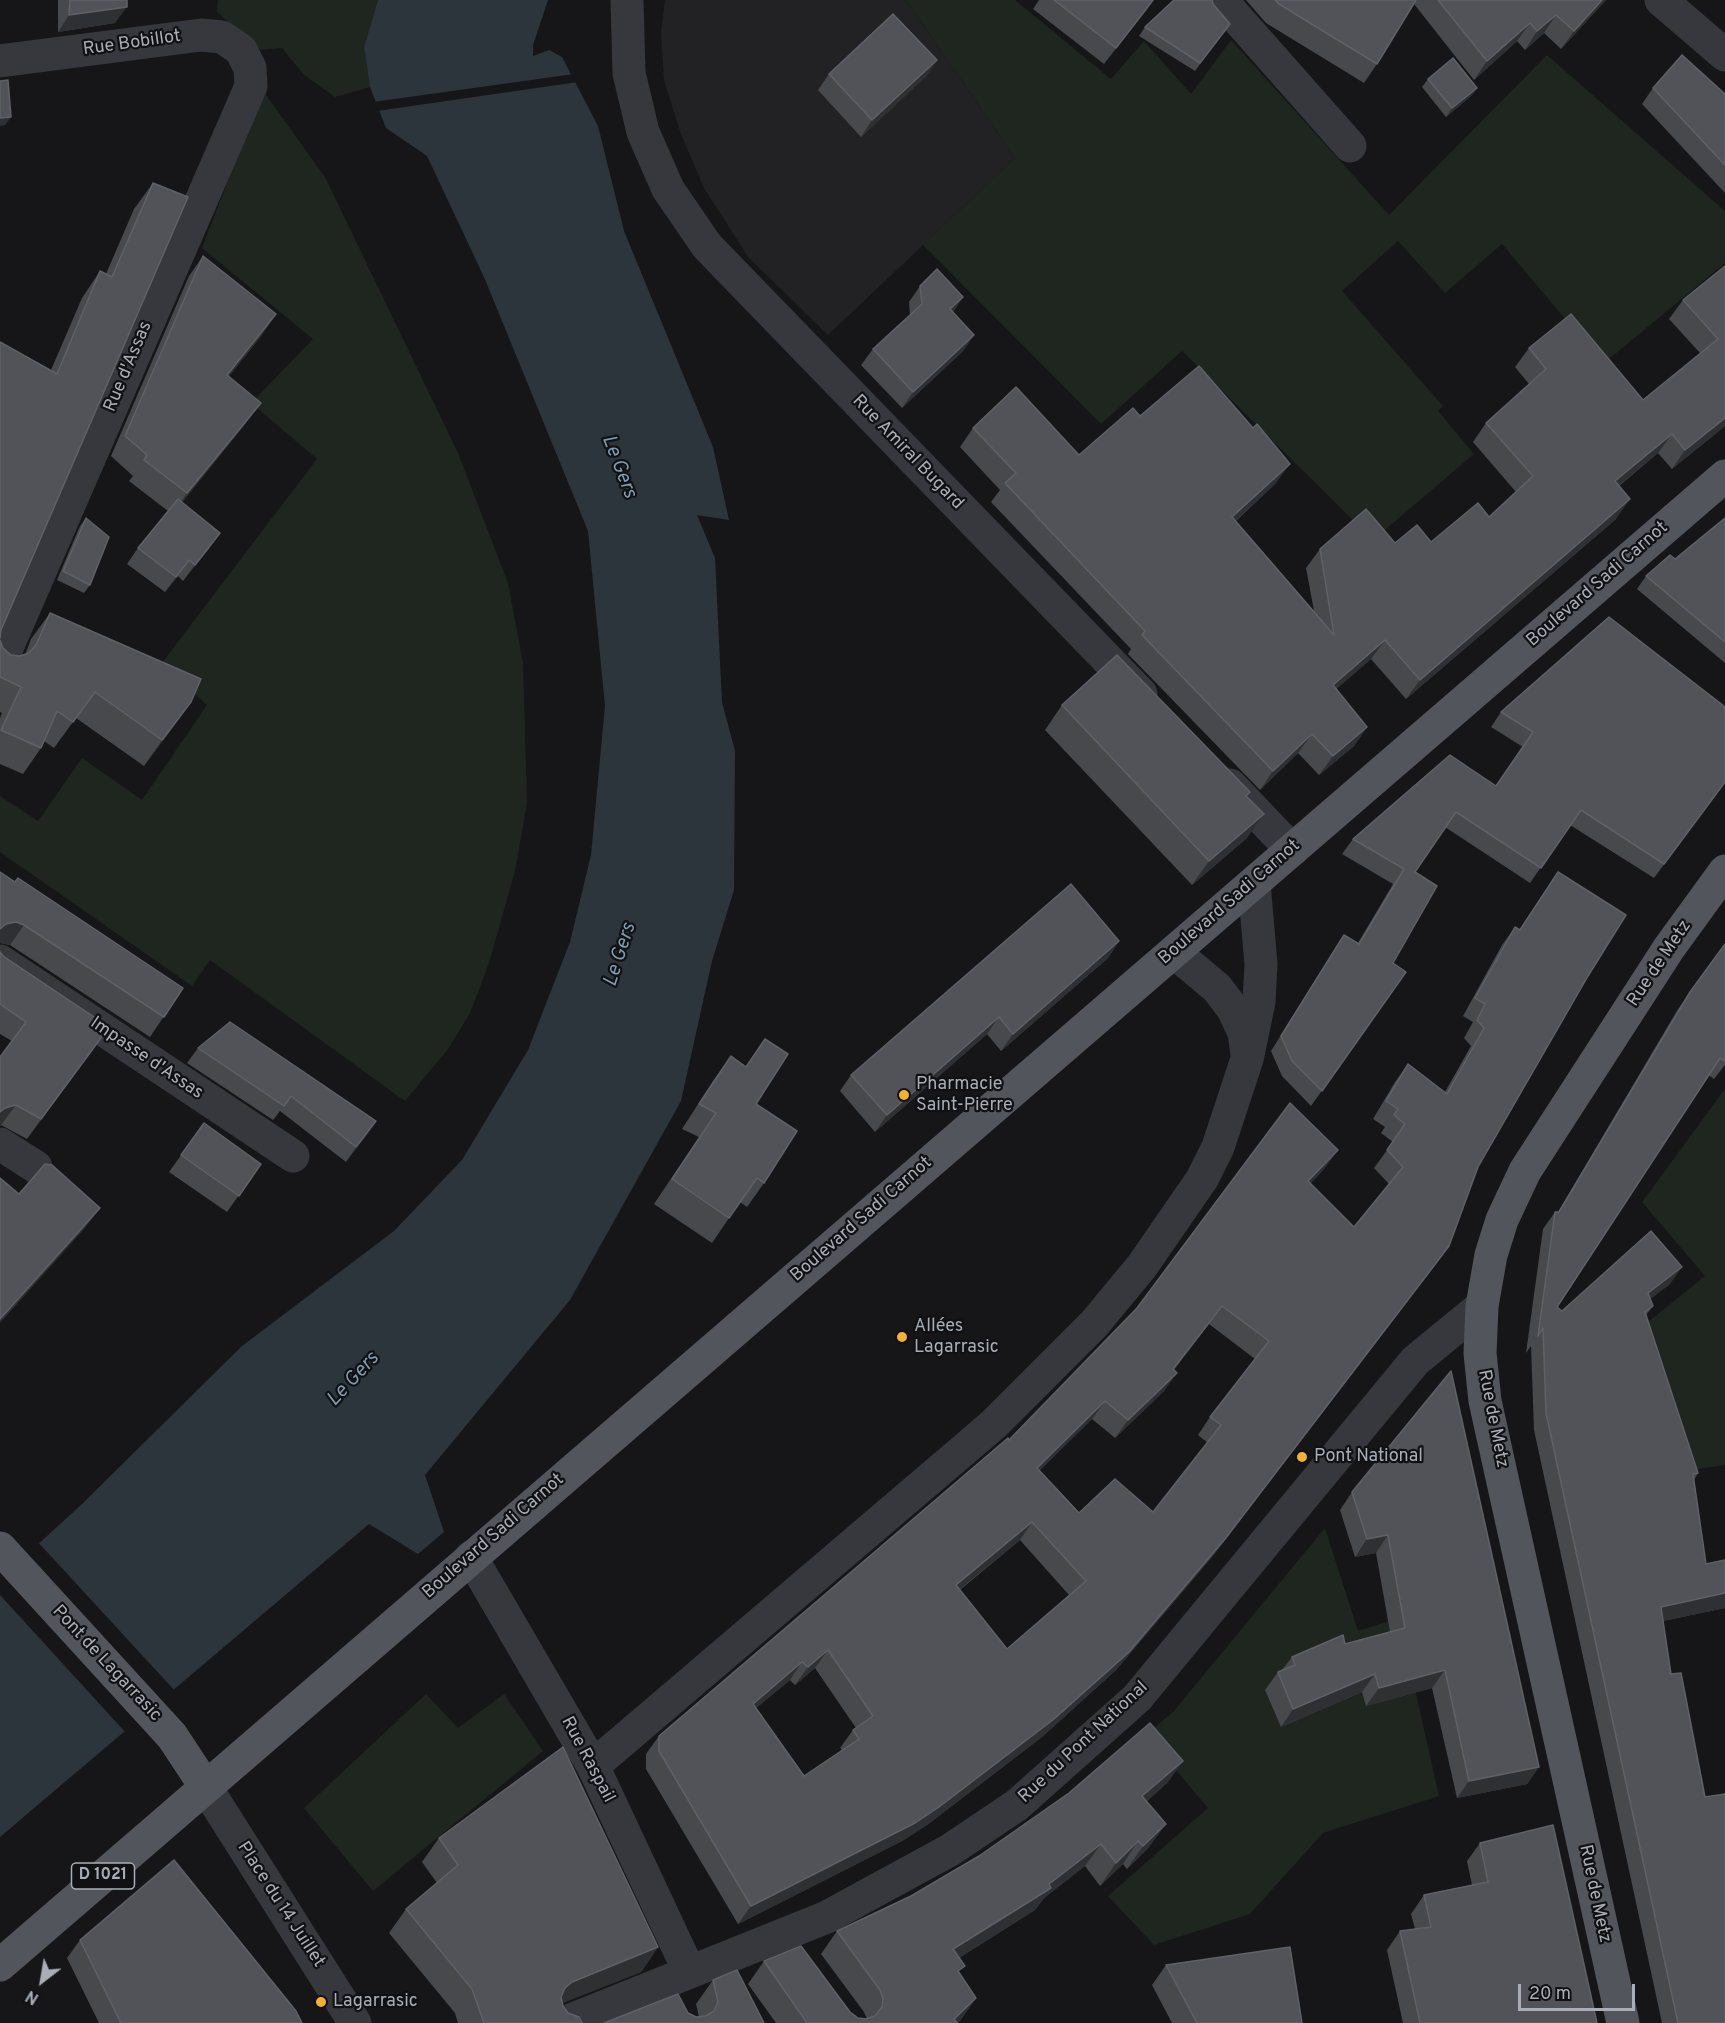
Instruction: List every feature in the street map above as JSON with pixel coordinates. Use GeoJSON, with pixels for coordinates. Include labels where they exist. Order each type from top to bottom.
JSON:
{"type":"FeatureCollection","features":[{"type":"Feature","properties":{"kind":"main road","name":"Boulevard Sadi Carnot"},"geometry":{"type":"LineString","coordinates":[[0,1965],[1725,476]]}},
{"type":"Feature","properties":{"kind":"main road","name":"Rue de Metz"},"geometry":{"type":"LineString","coordinates":[[1623,2023],[1485,1401],[1480,1353],[1482,1306],[1491,1254],[1502,1220],[1525,1171],[1669,948],[1725,871]]}},
{"type":"Feature","properties":{"kind":"main road","name":"Pont de Lagarrasic"},"geometry":{"type":"LineString","coordinates":[[0,1548],[172,1736],[205,1786]]}},
{"type":"Feature","properties":{"kind":"street","name":"Rue Amiral Bugard"},"geometry":{"type":"LineString","coordinates":[[627,0],[629,73],[643,132],[668,189],[706,246],[1164,717]]}},
{"type":"Feature","properties":{"kind":"street"},"geometry":{"type":"LineString","coordinates":[[1221,0],[1350,146]]}},
{"type":"Feature","properties":{"kind":"street"},"geometry":{"type":"LineString","coordinates":[[1661,0],[1725,55]]}},
{"type":"Feature","properties":{"kind":"street","name":"Rue Bobillot"},"geometry":{"type":"LineString","coordinates":[[0,61],[201,35],[222,37],[241,50],[250,68]]}},
{"type":"Feature","properties":{"kind":"street","name":"Rue d'Assas"},"geometry":{"type":"LineString","coordinates":[[0,664],[251,86],[250,68]]}},
{"type":"Feature","properties":{"kind":"street"},"geometry":{"type":"LineString","coordinates":[[1205,760],[1292,850]]}},
{"type":"Feature","properties":{"kind":"street"},"geometry":{"type":"LineString","coordinates":[[593,1766],[994,1424],[1094,1324],[1142,1266],[1202,1179],[1218,1147],[1247,1059],[1259,1002],[1260,983],[1254,883]]}},
{"type":"Feature","properties":{"kind":"street"},"geometry":{"type":"LineString","coordinates":[[1174,952],[1217,988],[1233,1009],[1244,1033],[1247,1059]]}},
{"type":"Feature","properties":{"kind":"street","name":"Impasse d'Assas"},"geometry":{"type":"LineString","coordinates":[[0,961],[293,1156]]}},
{"type":"Feature","properties":{"kind":"street"},"geometry":{"type":"LineString","coordinates":[[0,1144],[36,1167]]}},
{"type":"Feature","properties":{"kind":"street","name":"Rue du Pont National"},"geometry":{"type":"LineString","coordinates":[[563,2023],[827,1917],[890,1884],[1017,1805],[1137,1698],[1415,1360],[1482,1306]]}},
{"type":"Feature","properties":{"kind":"street","name":"Rue Raspail"},"geometry":{"type":"LineString","coordinates":[[471,1557],[593,1766],[678,1976],[679,2012]]}},
{"type":"Feature","properties":{"kind":"street","name":"Place du 14 Juillet"},"geometry":{"type":"LineString","coordinates":[[205,1786],[355,2023]]}},
{"type":"Feature","properties":{"kind":"street"},"geometry":{"type":"LineString","coordinates":[[783,1934],[804,1962]]}},
{"type":"Feature","properties":{"kind":"shaded area"},"geometry":{"type":"Polygon","coordinates":[[[218,0],[378,0],[364,47],[370,87],[335,97],[303,74],[282,48],[261,50],[217,12],[218,0]]]}},
{"type":"Feature","properties":{"kind":"shaded area"},"geometry":{"type":"Polygon","coordinates":[[[665,0],[906,0],[1015,158],[828,335],[748,257],[704,188],[681,134],[664,80],[661,33],[665,0]]]}},
{"type":"Feature","properties":{"kind":"shaded area"},"geometry":{"type":"Polygon","coordinates":[[[906,0],[1015,0],[1111,79],[1144,41],[1191,94],[1231,40],[1389,215],[1547,55],[1725,211],[1725,263],[1603,364],[1502,244],[1445,293],[1398,241],[1342,291],[1443,406],[1438,411],[1474,454],[1373,540],[1182,351],[1101,424],[923,245],[1015,158],[906,0]]]}},
{"type":"Feature","properties":{"kind":"shaded area"},"geometry":{"type":"Polygon","coordinates":[[[263,91],[325,177],[458,453],[508,583],[523,663],[527,803],[515,871],[489,963],[470,1013],[448,1049],[405,1101],[210,960],[192,986],[0,852],[0,796],[38,821],[82,758],[142,800],[207,705],[161,664],[317,459],[251,403],[313,339],[202,248],[263,91]]]}},
{"type":"Feature","properties":{"kind":"shaded area"},"geometry":{"type":"Polygon","coordinates":[[[1725,1089],[1725,1465],[1691,1470],[1648,1322],[1705,1276],[1642,1202],[1725,1089]]]}},
{"type":"Feature","properties":{"kind":"shaded area"},"geometry":{"type":"Polygon","coordinates":[[[1325,1528],[1358,1631],[1399,1618],[1439,1796],[1323,1833],[1250,1914],[1154,1945],[1108,1896],[1208,1808],[1146,1735],[1173,1712],[1325,1528]]]}},
{"type":"Feature","properties":{"kind":"shaded area"},"geometry":{"type":"Polygon","coordinates":[[[426,1694],[458,1728],[504,1694],[543,1751],[373,1891],[304,1808],[426,1694]]]}},
{"type":"Feature","properties":{"kind":"water","name":"Le Gers"},"geometry":{"type":"Polygon","coordinates":[[[378,0],[548,0],[533,45],[533,56],[549,50],[562,57],[598,126],[624,231],[713,447],[729,520],[697,515],[715,558],[722,702],[735,751],[734,890],[712,961],[681,1101],[570,1300],[425,1475],[444,1532],[418,1554],[369,1524],[0,1837],[0,1579],[82,1504],[242,1346],[394,1231],[462,1160],[528,1050],[570,942],[591,855],[605,706],[588,531],[484,277],[427,156],[386,128],[370,87],[364,47],[378,0]]]}},
{"type":"Feature","properties":{"kind":"pier"},"geometry":{"type":"Polygon","coordinates":[[[574,74],[578,82],[377,111],[373,102],[574,74]]]}},
{"type":"Feature","properties":{"kind":"pier"},"geometry":{"type":"Polygon","coordinates":[[[37,1541],[176,1692],[127,1734],[0,1595],[0,1574],[37,1541]]]}},
{"type":"Feature","properties":{"kind":"building"},"geometry":{"type":"Polygon","coordinates":[[[70,0],[127,0],[127,7],[69,15],[70,0]]]}},
{"type":"Feature","properties":{"kind":"building"},"geometry":{"type":"Polygon","coordinates":[[[1054,0],[1153,0],[1116,48],[1054,0]]]}},
{"type":"Feature","properties":{"kind":"building"},"geometry":{"type":"Polygon","coordinates":[[[1174,0],[1212,0],[1230,24],[1200,63],[1145,27],[1174,0]]]}},
{"type":"Feature","properties":{"kind":"building"},"geometry":{"type":"Polygon","coordinates":[[[1275,0],[1416,0],[1377,64],[1275,0]]]}},
{"type":"Feature","properties":{"kind":"building"},"geometry":{"type":"Polygon","coordinates":[[[1438,0],[1602,0],[1574,31],[1556,15],[1537,31],[1530,23],[1487,61],[1438,0]]]}},
{"type":"Feature","properties":{"kind":"building"},"geometry":{"type":"Polygon","coordinates":[[[893,14],[937,60],[872,120],[829,74],[893,14]]]}},
{"type":"Feature","properties":{"kind":"building"},"geometry":{"type":"Polygon","coordinates":[[[1682,55],[1725,94],[1725,165],[1653,88],[1682,55]]]}},
{"type":"Feature","properties":{"kind":"building"},"geometry":{"type":"Polygon","coordinates":[[[1453,58],[1477,88],[1452,108],[1428,79],[1453,58]]]}},
{"type":"Feature","properties":{"kind":"building"},"geometry":{"type":"Polygon","coordinates":[[[8,80],[11,117],[0,118],[0,81],[8,80]]]}},
{"type":"Feature","properties":{"kind":"building"},"geometry":{"type":"Polygon","coordinates":[[[153,183],[188,197],[1,630],[0,638],[0,342],[57,374],[100,271],[112,277],[153,183]]]}},
{"type":"Feature","properties":{"kind":"building"},"geometry":{"type":"Polygon","coordinates":[[[203,256],[276,314],[227,375],[261,403],[187,493],[144,460],[147,455],[125,436],[203,256]]]}},
{"type":"Feature","properties":{"kind":"building"},"geometry":{"type":"Polygon","coordinates":[[[1725,266],[1725,418],[1685,450],[1672,434],[1615,481],[1630,499],[1420,680],[1385,640],[1333,685],[1367,727],[1333,756],[1312,734],[1273,771],[1142,635],[1145,631],[1005,483],[1016,473],[973,428],[1016,387],[1079,455],[1133,408],[1140,416],[1199,366],[1253,428],[1257,424],[1290,464],[1232,517],[1334,635],[1320,549],[1366,509],[1395,543],[1417,525],[1431,542],[1478,503],[1489,517],[1533,476],[1486,423],[1546,369],[1529,348],[1571,314],[1643,400],[1718,339],[1683,300],[1725,266]]]}},
{"type":"Feature","properties":{"kind":"building"},"geometry":{"type":"Polygon","coordinates":[[[937,269],[963,297],[950,309],[974,335],[913,392],[873,349],[922,304],[920,286],[937,269]]]}},
{"type":"Feature","properties":{"kind":"building"},"geometry":{"type":"Polygon","coordinates":[[[178,499],[220,533],[195,565],[189,560],[176,577],[138,548],[178,499]]]}},
{"type":"Feature","properties":{"kind":"building"},"geometry":{"type":"Polygon","coordinates":[[[86,518],[109,537],[90,585],[63,571],[86,518]]]}},
{"type":"Feature","properties":{"kind":"building"},"geometry":{"type":"Polygon","coordinates":[[[1725,518],[1725,642],[1646,576],[1670,555],[1675,559],[1725,518]]]}},
{"type":"Feature","properties":{"kind":"building"},"geometry":{"type":"Polygon","coordinates":[[[50,613],[201,679],[191,702],[162,740],[95,692],[73,722],[57,711],[41,748],[1,730],[21,687],[0,677],[0,640],[3,648],[11,655],[20,656],[29,653],[36,645],[50,613]]]}},
{"type":"Feature","properties":{"kind":"building"},"geometry":{"type":"Polygon","coordinates":[[[1609,617],[1725,707],[1725,782],[1664,864],[1581,810],[1541,868],[1456,812],[1415,872],[1437,886],[1393,963],[1406,972],[1322,1091],[1292,1061],[1281,1036],[1344,935],[1359,944],[1404,869],[1353,839],[1450,755],[1496,786],[1533,732],[1501,712],[1609,617]]]}},
{"type":"Feature","properties":{"kind":"building"},"geometry":{"type":"Polygon","coordinates":[[[1117,655],[1250,792],[1246,796],[1264,814],[1209,861],[1062,705],[1117,655]]]}},
{"type":"Feature","properties":{"kind":"building"},"geometry":{"type":"Polygon","coordinates":[[[0,872],[15,882],[18,878],[183,988],[164,1017],[24,925],[16,922],[6,924],[0,929],[0,872]]]}},
{"type":"Feature","properties":{"kind":"building"},"geometry":{"type":"Polygon","coordinates":[[[1558,872],[1626,915],[1588,976],[1478,1167],[1449,1246],[1225,1539],[1129,1652],[1054,1719],[915,1823],[751,1906],[659,1751],[659,1736],[1008,1438],[1009,1440],[1137,1308],[1290,1103],[1338,1150],[1308,1181],[1354,1227],[1403,1167],[1387,1150],[1405,1124],[1394,1115],[1398,1109],[1386,1101],[1408,1064],[1447,1094],[1484,1028],[1477,1020],[1485,1004],[1475,998],[1515,927],[1520,930],[1558,872]],[[1222,1306],[1173,1369],[1177,1373],[1128,1420],[1105,1401],[1037,1468],[1079,1513],[1115,1479],[1153,1512],[1221,1425],[1210,1417],[1269,1341],[1222,1306]],[[1032,1522],[956,1585],[1007,1649],[1086,1581],[1032,1522]],[[828,1650],[808,1667],[802,1662],[753,1704],[804,1776],[859,1739],[853,1730],[873,1716],[828,1650]]]}},
{"type":"Feature","properties":{"kind":"building"},"geometry":{"type":"Polygon","coordinates":[[[1071,884],[1119,941],[1013,1034],[999,1017],[887,1115],[851,1075],[1071,884]]]}},
{"type":"Feature","properties":{"kind":"building"},"geometry":{"type":"Polygon","coordinates":[[[1725,944],[1725,1061],[1720,1058],[1557,1307],[1562,1311],[1651,1231],[1682,1267],[1648,1293],[1653,1306],[1645,1312],[1698,1473],[1693,1474],[1706,1564],[1725,1560],[1725,1593],[1661,1607],[1671,1674],[1681,1673],[1705,1797],[1725,1794],[1725,2023],[1678,2023],[1546,1413],[1543,1328],[1538,1336],[1555,1212],[1559,1212],[1690,992],[1725,944]]]}},
{"type":"Feature","properties":{"kind":"building"},"geometry":{"type":"Polygon","coordinates":[[[0,952],[109,1027],[41,1119],[16,1105],[0,1112],[0,1057],[26,1022],[0,1004],[0,952]]]}},
{"type":"Feature","properties":{"kind":"building"},"geometry":{"type":"Polygon","coordinates":[[[230,1022],[376,1121],[356,1147],[291,1096],[284,1106],[198,1048],[230,1022]]]}},
{"type":"Feature","properties":{"kind":"building"},"geometry":{"type":"Polygon","coordinates":[[[765,1039],[788,1054],[756,1104],[797,1131],[764,1183],[757,1178],[729,1218],[672,1179],[716,1113],[699,1104],[731,1056],[746,1067],[765,1039]]]}},
{"type":"Feature","properties":{"kind":"building"},"geometry":{"type":"Polygon","coordinates":[[[204,1123],[261,1164],[239,1196],[181,1155],[204,1123]]]}},
{"type":"Feature","properties":{"kind":"building"},"geometry":{"type":"Polygon","coordinates":[[[45,1164],[52,1165],[100,1208],[0,1319],[0,1178],[19,1194],[45,1164]]]}},
{"type":"Feature","properties":{"kind":"building"},"geometry":{"type":"Polygon","coordinates":[[[1451,1371],[1539,1767],[1469,1781],[1445,1670],[1379,1688],[1375,1674],[1293,1709],[1278,1672],[1295,1665],[1292,1657],[1343,1635],[1345,1644],[1405,1628],[1388,1535],[1367,1539],[1352,1492],[1451,1371]]]}},
{"type":"Feature","properties":{"kind":"building"},"geometry":{"type":"Polygon","coordinates":[[[1150,1723],[1183,1761],[1142,1796],[1166,1824],[1143,1846],[1138,1841],[1116,1863],[1101,1844],[1049,1884],[1051,1888],[953,1949],[965,1966],[958,1971],[976,1998],[954,2019],[957,2023],[807,2023],[764,1961],[801,1946],[850,2012],[858,2018],[866,2019],[875,2016],[882,2007],[883,1999],[880,1990],[837,1931],[911,1896],[979,1856],[1069,1793],[1150,1723]]]}},
{"type":"Feature","properties":{"kind":"building"},"geometry":{"type":"Polygon","coordinates":[[[563,1747],[658,1947],[572,1982],[565,1988],[561,1997],[563,2006],[568,2013],[579,2017],[582,2023],[484,2023],[472,1989],[406,1909],[458,1865],[439,1838],[563,1747]]]}},
{"type":"Feature","properties":{"kind":"building"},"geometry":{"type":"Polygon","coordinates":[[[1553,1825],[1597,2023],[1420,2023],[1400,1931],[1431,1927],[1424,1895],[1488,1882],[1480,1843],[1553,1825]]]}},
{"type":"Feature","properties":{"kind":"building"},"geometry":{"type":"Polygon","coordinates":[[[174,1860],[296,2011],[302,2023],[121,2023],[80,1940],[174,1860]]]}},
{"type":"Feature","properties":{"kind":"building"},"geometry":{"type":"Polygon","coordinates":[[[1290,1947],[1302,2023],[1197,2023],[1166,1965],[1290,1947]]]}},
{"type":"Feature","properties":{"kind":"building"},"geometry":{"type":"Polygon","coordinates":[[[737,1970],[764,2023],[604,2023],[678,1994],[688,2013],[696,2017],[706,2016],[714,2011],[718,2002],[713,1980],[737,1970]]]}},
{"type":"Feature","properties":{"kind":"place","name":"Pharmacie Saint-Pierre"},"geometry":{"type":"Point","coordinates":[904,1095]}},
{"type":"Feature","properties":{"kind":"place","name":"Allées Lagarrasic"},"geometry":{"type":"Point","coordinates":[902,1337]}},
{"type":"Feature","properties":{"kind":"place","name":"Pont National"},"geometry":{"type":"Point","coordinates":[1302,1457]}},
{"type":"Feature","properties":{"kind":"place","name":"Lagarrasic"},"geometry":{"type":"Point","coordinates":[321,2002]}}]}
